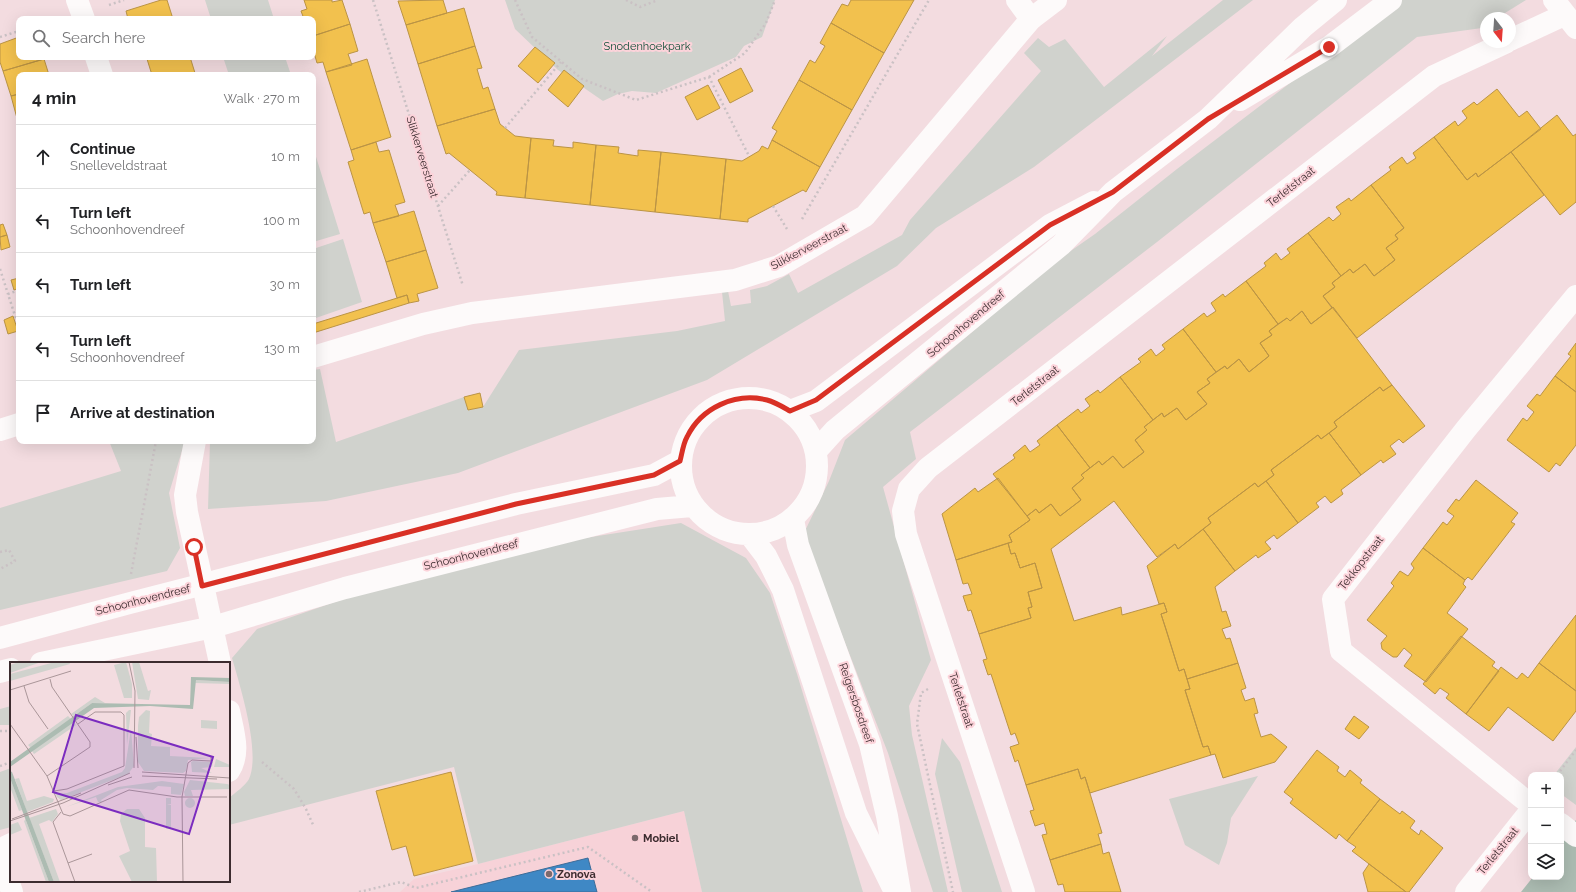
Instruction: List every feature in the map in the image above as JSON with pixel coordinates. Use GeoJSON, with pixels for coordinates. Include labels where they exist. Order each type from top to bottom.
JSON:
{"type":"FeatureCollection","features":[{"type":"Feature","properties":{"kind":"street"},"geometry":{"type":"LineString","coordinates":[[78,0],[83,16]]}},
{"type":"Feature","properties":{"kind":"street"},"geometry":{"type":"LineString","coordinates":[[1017,0],[1031,19]]}},
{"type":"Feature","properties":{"kind":"street","name":"Slikkerveerstraat"},"geometry":{"type":"LineString","coordinates":[[316,356],[423,324],[472,313],[735,280],[779,266],[865,216],[1031,19],[1056,0]]}},
{"type":"Feature","properties":{"kind":"street","name":"Schoonhovendreef"},"geometry":{"type":"LineString","coordinates":[[816,451],[835,430],[1061,245],[1113,192],[1208,119],[1303,27],[1336,0]]}},
{"type":"Feature","properties":{"kind":"street","name":"Schoonhovendreef"},"geometry":{"type":"LineString","coordinates":[[1208,119],[1329,47],[1391,0]]}},
{"type":"Feature","properties":{"kind":"street"},"geometry":{"type":"LineString","coordinates":[[1516,37],[1565,14]]}},
{"type":"Feature","properties":{"kind":"street","name":"Terletstraat"},"geometry":{"type":"LineString","coordinates":[[1024,892],[906,534],[903,511],[909,489],[928,468],[1434,76],[1494,48]]}},
{"type":"Feature","properties":{"kind":"street"},"geometry":{"type":"LineString","coordinates":[[97,60],[101,72]]}},
{"type":"Feature","properties":{"kind":"street","name":"Schoonhovendreef"},"geometry":{"type":"LineString","coordinates":[[790,411],[816,400],[1050,225],[1113,192]]}},
{"type":"Feature","properties":{"kind":"street","name":"Tekkopstraat"},"geometry":{"type":"LineString","coordinates":[[1528,803],[1341,651],[1333,599],[1466,429],[1576,296]]}},
{"type":"Feature","properties":{"kind":"street"},"geometry":{"type":"LineString","coordinates":[[743,398],[768,400],[790,411],[807,428],[816,451],[817,476],[809,500],[793,519],[772,531],[750,535],[728,532],[708,522],[692,506],[683,485],[680,461],[686,438],[700,418],[720,404],[743,398]]}},
{"type":"Feature","properties":{"kind":"street"},"geometry":{"type":"LineString","coordinates":[[0,430],[16,425]]}},
{"type":"Feature","properties":{"kind":"street"},"geometry":{"type":"LineString","coordinates":[[194,444],[185,496],[202,586],[213,627],[220,662]]}},
{"type":"Feature","properties":{"kind":"street","name":"Schoonhovendreef"},"geometry":{"type":"LineString","coordinates":[[0,638],[516,504],[654,475],[680,461]]}},
{"type":"Feature","properties":{"kind":"street","name":"Schoonhovendreef"},"geometry":{"type":"LineString","coordinates":[[46,662],[213,627],[345,588],[657,509],[692,506]]}},
{"type":"Feature","properties":{"kind":"street","name":"Reigersbosdreef"},"geometry":{"type":"LineString","coordinates":[[793,519],[798,545],[870,744],[887,816],[900,892]]}},
{"type":"Feature","properties":{"kind":"street"},"geometry":{"type":"LineString","coordinates":[[750,535],[766,556],[783,590],[856,814],[895,892]]}},
{"type":"Feature","properties":{"kind":"street"},"geometry":{"type":"LineString","coordinates":[[0,672],[10,669]]}},
{"type":"Feature","properties":{"kind":"street"},"geometry":{"type":"LineString","coordinates":[[230,716],[236,746],[235,756],[230,768]]}},
{"type":"Feature","properties":{"kind":"street","name":"Terletstraat"},"geometry":{"type":"LineString","coordinates":[[1466,892],[1528,814]]}},
{"type":"Feature","properties":{"kind":"street"},"geometry":{"type":"LineString","coordinates":[[1564,826],[1576,836]]}},
{"type":"Feature","properties":{"kind":"street"},"geometry":{"type":"LineString","coordinates":[[10,844],[7,846],[12,892]]}},
{"type":"Feature","properties":{"kind":"path","name":"Slikkerveerstraat"},"geometry":{"type":"LineString","coordinates":[[373,0],[472,313]]}},
{"type":"Feature","properties":{"kind":"path"},"geometry":{"type":"LineString","coordinates":[[515,0],[532,37],[560,62],[582,79],[636,100],[709,77],[745,53],[766,23],[775,0]]}},
{"type":"Feature","properties":{"kind":"path"},"geometry":{"type":"LineString","coordinates":[[626,0],[640,6],[658,0]]}},
{"type":"Feature","properties":{"kind":"path"},"geometry":{"type":"LineString","coordinates":[[799,223],[929,0]]}},
{"type":"Feature","properties":{"kind":"path"},"geometry":{"type":"LineString","coordinates":[[0,37],[16,32]]}},
{"type":"Feature","properties":{"kind":"path"},"geometry":{"type":"LineString","coordinates":[[505,128],[560,62]]}},
{"type":"Feature","properties":{"kind":"path"},"geometry":{"type":"LineString","coordinates":[[709,77],[750,156]]}},
{"type":"Feature","properties":{"kind":"path"},"geometry":{"type":"LineString","coordinates":[[438,206],[470,170]]}},
{"type":"Feature","properties":{"kind":"path"},"geometry":{"type":"LineString","coordinates":[[0,269],[16,319]]}},
{"type":"Feature","properties":{"kind":"path"},"geometry":{"type":"LineString","coordinates":[[8,294],[16,291]]}},
{"type":"Feature","properties":{"kind":"path"},"geometry":{"type":"LineString","coordinates":[[130,578],[155,444]]}},
{"type":"Feature","properties":{"kind":"path"},"geometry":{"type":"LineString","coordinates":[[0,552],[9,550],[15,561],[0,569]]}},
{"type":"Feature","properties":{"kind":"path"},"geometry":{"type":"LineString","coordinates":[[953,675],[921,693],[917,724],[953,892]]}},
{"type":"Feature","properties":{"kind":"path"},"geometry":{"type":"LineString","coordinates":[[1559,772],[1576,750]]}},
{"type":"Feature","properties":{"kind":"path"},"geometry":{"type":"LineString","coordinates":[[260,760],[294,789],[306,809],[314,828]]}},
{"type":"Feature","properties":{"kind":"path"},"geometry":{"type":"LineString","coordinates":[[0,766],[10,762]]}},
{"type":"Feature","properties":{"kind":"path"},"geometry":{"type":"LineString","coordinates":[[359,892],[401,882],[416,888],[588,848],[652,892]]}},
{"type":"Feature","properties":{"kind":"shaded area","name":"Mobiel"},"geometry":{"type":"Polygon","coordinates":[[[684,811],[702,892],[400,892],[414,879],[684,811]]]}},
{"type":"Feature","properties":{"kind":"shaded area"},"geometry":{"type":"Polygon","coordinates":[[[1576,820],[1576,892],[1521,892],[1531,880],[1564,880],[1564,836],[1576,820]]]}},
{"type":"Feature","properties":{"kind":"green space"},"geometry":{"type":"Polygon","coordinates":[[[205,0],[268,0],[273,16],[210,16],[205,0]]]}},
{"type":"Feature","properties":{"kind":"green space","name":"Snodenhoekpark"},"geometry":{"type":"Polygon","coordinates":[[[505,0],[775,0],[762,37],[744,46],[736,57],[656,93],[632,91],[618,94],[603,101],[558,70],[515,29],[505,0]]]}},
{"type":"Feature","properties":{"kind":"green space"},"geometry":{"type":"Polygon","coordinates":[[[1223,0],[1253,0],[1034,167],[936,228],[897,266],[707,380],[458,473],[326,501],[208,509],[210,444],[316,444],[316,370],[320,369],[336,442],[464,397],[468,410],[483,407],[519,350],[677,331],[725,321],[722,292],[728,291],[731,306],[751,303],[750,290],[767,286],[789,274],[798,293],[902,235],[910,220],[1041,71],[1024,53],[1038,38],[1049,47],[1065,39],[1104,87],[1167,36],[1152,56],[1223,0]]]}},
{"type":"Feature","properties":{"kind":"green space"},"geometry":{"type":"Polygon","coordinates":[[[1399,0],[1526,0],[1507,12],[1480,12],[1480,28],[1417,37],[1157,242],[910,432],[916,459],[883,487],[931,660],[909,706],[912,735],[948,892],[933,892],[888,753],[803,535],[829,481],[845,440],[1052,264],[1095,234],[1177,169],[1399,0]]]}},
{"type":"Feature","properties":{"kind":"green space"},"geometry":{"type":"Polygon","coordinates":[[[224,60],[286,60],[290,72],[228,72],[224,60]]]}},
{"type":"Feature","properties":{"kind":"green space"},"geometry":{"type":"Polygon","coordinates":[[[316,157],[340,234],[316,241],[316,157]]]}},
{"type":"Feature","properties":{"kind":"green space"},"geometry":{"type":"Polygon","coordinates":[[[343,239],[362,302],[316,318],[316,248],[343,239]]]}},
{"type":"Feature","properties":{"kind":"green space"},"geometry":{"type":"Polygon","coordinates":[[[110,444],[184,444],[169,493],[180,548],[167,571],[0,610],[0,508],[121,471],[110,444]]]}},
{"type":"Feature","properties":{"kind":"green space"},"geometry":{"type":"Polygon","coordinates":[[[681,523],[746,558],[770,593],[797,674],[863,892],[702,892],[684,811],[478,864],[454,767],[230,825],[230,797],[248,781],[252,767],[253,753],[248,719],[232,658],[257,629],[378,587],[559,542],[681,523]]]}},
{"type":"Feature","properties":{"kind":"green space"},"geometry":{"type":"Polygon","coordinates":[[[10,706],[10,725],[0,725],[0,709],[10,706]]]}},
{"type":"Feature","properties":{"kind":"green space"},"geometry":{"type":"Polygon","coordinates":[[[942,738],[960,762],[1002,892],[962,892],[935,774],[942,738]]]}},
{"type":"Feature","properties":{"kind":"green space"},"geometry":{"type":"Polygon","coordinates":[[[1576,747],[1576,805],[1564,796],[1564,772],[1556,772],[1576,747]]]}},
{"type":"Feature","properties":{"kind":"green space"},"geometry":{"type":"Polygon","coordinates":[[[10,768],[10,827],[0,830],[0,772],[10,768]]]}},
{"type":"Feature","properties":{"kind":"green space"},"geometry":{"type":"Polygon","coordinates":[[[1258,776],[1231,818],[1227,843],[1219,865],[1185,845],[1169,799],[1258,776]]]}},
{"type":"Feature","properties":{"kind":"building: Homes"},"geometry":{"type":"Polygon","coordinates":[[[161,0],[167,0],[172,16],[127,16],[126,11],[161,0]]]}},
{"type":"Feature","properties":{"kind":"building: Homes"},"geometry":{"type":"Polygon","coordinates":[[[304,0],[332,0],[332,2],[342,0],[350,24],[316,35],[316,16],[303,16],[301,11],[307,9],[304,0]]]}},
{"type":"Feature","properties":{"kind":"building: Homes"},"geometry":{"type":"Polygon","coordinates":[[[443,0],[447,13],[406,25],[398,1],[443,0]]]}},
{"type":"Feature","properties":{"kind":"building: Homes"},"geometry":{"type":"Polygon","coordinates":[[[851,0],[914,0],[884,53],[831,23],[842,4],[848,6],[851,0]]]}},
{"type":"Feature","properties":{"kind":"building: Homes"},"geometry":{"type":"Polygon","coordinates":[[[464,8],[475,46],[418,64],[406,25],[464,8]]]}},
{"type":"Feature","properties":{"kind":"building: Homes"},"geometry":{"type":"Polygon","coordinates":[[[831,23],[884,53],[852,110],[799,80],[810,60],[815,63],[825,46],[820,43],[831,23]]]}},
{"type":"Feature","properties":{"kind":"building: Homes"},"geometry":{"type":"Polygon","coordinates":[[[350,24],[358,51],[348,54],[352,65],[326,72],[323,62],[317,63],[316,60],[316,35],[350,24]]]}},
{"type":"Feature","properties":{"kind":"building: Homes"},"geometry":{"type":"Polygon","coordinates":[[[16,38],[16,60],[41,60],[3,71],[0,62],[0,44],[16,38]]]}},
{"type":"Feature","properties":{"kind":"building: Homes"},"geometry":{"type":"Polygon","coordinates":[[[475,46],[482,68],[477,69],[483,89],[488,87],[495,109],[437,126],[418,64],[475,46]]]}},
{"type":"Feature","properties":{"kind":"building: Homes"},"geometry":{"type":"Polygon","coordinates":[[[535,47],[555,63],[538,83],[518,66],[535,47]]]}},
{"type":"Feature","properties":{"kind":"building: Homes"},"geometry":{"type":"Polygon","coordinates":[[[367,59],[391,137],[351,150],[326,72],[367,59]]]}},
{"type":"Feature","properties":{"kind":"building: Homes"},"geometry":{"type":"Polygon","coordinates":[[[44,60],[48,72],[16,72],[16,95],[11,96],[3,71],[44,60]]]}},
{"type":"Feature","properties":{"kind":"building: Homes"},"geometry":{"type":"Polygon","coordinates":[[[147,60],[191,60],[195,72],[151,72],[147,60]]]}},
{"type":"Feature","properties":{"kind":"building: Homes"},"geometry":{"type":"Polygon","coordinates":[[[741,68],[753,91],[730,103],[718,80],[741,68]]]}},
{"type":"Feature","properties":{"kind":"building: Homes"},"geometry":{"type":"Polygon","coordinates":[[[564,70],[584,86],[568,107],[548,90],[564,70]]]}},
{"type":"Feature","properties":{"kind":"building: Homes"},"geometry":{"type":"Polygon","coordinates":[[[799,80],[852,110],[820,167],[772,140],[777,131],[772,128],[799,80]]]}},
{"type":"Feature","properties":{"kind":"building: Homes"},"geometry":{"type":"Polygon","coordinates":[[[708,85],[720,108],[697,120],[685,97],[708,85]]]}},
{"type":"Feature","properties":{"kind":"building: Homes"},"geometry":{"type":"Polygon","coordinates":[[[1497,89],[1519,117],[1527,111],[1541,129],[1478,177],[1476,173],[1467,180],[1434,137],[1455,121],[1458,126],[1467,118],[1462,111],[1474,102],[1477,105],[1497,89]]]}},
{"type":"Feature","properties":{"kind":"building: Homes"},"geometry":{"type":"Polygon","coordinates":[[[16,95],[16,115],[11,96],[16,95]]]}},
{"type":"Feature","properties":{"kind":"building: Homes"},"geometry":{"type":"Polygon","coordinates":[[[495,109],[500,124],[515,136],[531,138],[525,198],[496,195],[497,192],[449,153],[446,154],[437,126],[495,109]]]}},
{"type":"Feature","properties":{"kind":"building: Homes"},"geometry":{"type":"Polygon","coordinates":[[[1557,115],[1573,136],[1576,134],[1576,202],[1560,215],[1511,152],[1557,115]]]}},
{"type":"Feature","properties":{"kind":"building: Homes"},"geometry":{"type":"Polygon","coordinates":[[[1434,137],[1467,180],[1476,173],[1478,177],[1511,152],[1544,195],[1357,338],[1323,296],[1335,287],[1332,283],[1350,269],[1353,273],[1365,264],[1374,276],[1395,260],[1386,248],[1398,239],[1395,235],[1404,228],[1371,185],[1391,170],[1389,167],[1402,157],[1407,164],[1416,158],[1413,153],[1434,137]]]}},
{"type":"Feature","properties":{"kind":"building: Homes"},"geometry":{"type":"Polygon","coordinates":[[[531,138],[554,140],[553,146],[573,148],[573,142],[596,145],[590,205],[525,198],[531,138]]]}},
{"type":"Feature","properties":{"kind":"building: Homes"},"geometry":{"type":"Polygon","coordinates":[[[772,140],[820,167],[806,192],[803,190],[748,219],[748,222],[720,219],[726,159],[742,161],[759,151],[762,146],[768,149],[772,140]]]}},
{"type":"Feature","properties":{"kind":"building: Homes"},"geometry":{"type":"Polygon","coordinates":[[[376,142],[379,152],[389,150],[405,202],[395,205],[399,216],[373,223],[370,212],[364,214],[348,162],[354,160],[351,150],[376,142]]]}},
{"type":"Feature","properties":{"kind":"building: Homes"},"geometry":{"type":"Polygon","coordinates":[[[596,145],[619,147],[618,153],[638,156],[638,150],[661,152],[655,212],[590,205],[596,145]]]}},
{"type":"Feature","properties":{"kind":"building: Homes"},"geometry":{"type":"Polygon","coordinates":[[[661,152],[726,159],[720,219],[655,212],[661,152]]]}},
{"type":"Feature","properties":{"kind":"building: Homes"},"geometry":{"type":"Polygon","coordinates":[[[1371,185],[1404,228],[1395,235],[1398,239],[1386,248],[1395,260],[1374,276],[1365,264],[1353,273],[1350,269],[1341,276],[1308,233],[1329,217],[1333,221],[1341,214],[1336,207],[1349,198],[1351,201],[1371,185]]]}},
{"type":"Feature","properties":{"kind":"building: Homes"},"geometry":{"type":"Polygon","coordinates":[[[414,211],[426,250],[386,262],[373,223],[414,211]]]}},
{"type":"Feature","properties":{"kind":"building: Homes"},"geometry":{"type":"Polygon","coordinates":[[[3,224],[7,235],[0,237],[0,225],[3,224]]]}},
{"type":"Feature","properties":{"kind":"building: Homes"},"geometry":{"type":"Polygon","coordinates":[[[1308,233],[1341,276],[1332,283],[1335,287],[1323,296],[1332,308],[1311,324],[1302,311],[1290,321],[1287,318],[1278,324],[1246,281],[1266,266],[1264,263],[1276,253],[1281,260],[1290,253],[1287,249],[1308,233]]]}},
{"type":"Feature","properties":{"kind":"building: Homes"},"geometry":{"type":"Polygon","coordinates":[[[7,235],[10,247],[1,250],[0,237],[7,235]]]}},
{"type":"Feature","properties":{"kind":"building: Homes"},"geometry":{"type":"Polygon","coordinates":[[[426,250],[438,288],[417,294],[419,301],[409,303],[407,295],[397,298],[386,262],[426,250]]]}},
{"type":"Feature","properties":{"kind":"building: Homes"},"geometry":{"type":"Polygon","coordinates":[[[16,279],[16,289],[14,290],[11,280],[16,279]]]}},
{"type":"Feature","properties":{"kind":"building: Homes"},"geometry":{"type":"Polygon","coordinates":[[[1246,281],[1278,324],[1269,331],[1272,335],[1260,343],[1269,356],[1249,372],[1239,359],[1227,369],[1225,366],[1216,372],[1183,329],[1204,313],[1207,317],[1216,311],[1211,303],[1223,294],[1225,297],[1246,281]]]}},
{"type":"Feature","properties":{"kind":"building: Homes"},"geometry":{"type":"Polygon","coordinates":[[[407,295],[409,303],[316,332],[316,323],[407,295]]]}},
{"type":"Feature","properties":{"kind":"building: Homes"},"geometry":{"type":"Polygon","coordinates":[[[1333,307],[1392,385],[1383,391],[1380,387],[1334,422],[1337,427],[1321,439],[1318,435],[1271,470],[1274,475],[1258,487],[1255,483],[1208,518],[1211,523],[1178,549],[1175,544],[1157,557],[1114,501],[1051,549],[1074,621],[1121,607],[1122,615],[1164,603],[1167,612],[1161,614],[1179,671],[1184,669],[1190,689],[1185,690],[1203,747],[1208,746],[1211,755],[1090,793],[1085,777],[1081,779],[1078,769],[1026,785],[1018,760],[1015,762],[1010,747],[1019,744],[1015,733],[1011,735],[991,674],[988,675],[983,660],[987,659],[979,634],[1031,618],[1028,608],[1032,607],[1028,592],[1042,588],[1035,563],[1020,568],[1015,553],[1011,554],[1008,543],[1012,542],[1009,535],[1030,520],[1027,516],[1036,509],[1039,513],[1051,504],[1060,516],[1081,500],[1072,488],[1084,478],[1081,475],[1099,461],[1102,465],[1113,456],[1123,468],[1144,452],[1135,440],[1147,430],[1144,427],[1162,413],[1164,417],[1177,408],[1186,420],[1207,404],[1197,392],[1210,383],[1207,379],[1225,366],[1227,369],[1239,359],[1249,372],[1269,356],[1260,343],[1272,335],[1269,331],[1287,318],[1290,321],[1302,311],[1311,324],[1333,307]]]}},
{"type":"Feature","properties":{"kind":"building: Homes"},"geometry":{"type":"Polygon","coordinates":[[[13,316],[16,325],[16,332],[8,334],[4,320],[13,316]]]}},
{"type":"Feature","properties":{"kind":"building: Homes"},"geometry":{"type":"Polygon","coordinates":[[[1183,329],[1216,372],[1207,379],[1210,383],[1197,392],[1207,404],[1186,420],[1177,408],[1164,417],[1162,413],[1153,420],[1120,377],[1141,362],[1138,359],[1151,349],[1156,356],[1165,349],[1162,345],[1183,329]]]}},
{"type":"Feature","properties":{"kind":"building: Homes"},"geometry":{"type":"Polygon","coordinates":[[[1576,343],[1576,392],[1555,376],[1571,356],[1568,354],[1576,343]]]}},
{"type":"Feature","properties":{"kind":"building: Homes"},"geometry":{"type":"Polygon","coordinates":[[[1555,376],[1576,392],[1576,445],[1560,466],[1556,463],[1549,472],[1507,440],[1523,418],[1527,421],[1534,412],[1527,406],[1537,394],[1540,396],[1555,376]]]}},
{"type":"Feature","properties":{"kind":"building: Homes"},"geometry":{"type":"Polygon","coordinates":[[[1120,377],[1153,420],[1144,427],[1147,430],[1135,440],[1144,452],[1123,468],[1113,456],[1102,465],[1099,461],[1090,468],[1057,425],[1078,409],[1081,413],[1090,406],[1085,399],[1098,390],[1100,393],[1120,377]]]}},
{"type":"Feature","properties":{"kind":"building: Homes"},"geometry":{"type":"Polygon","coordinates":[[[1392,385],[1425,426],[1403,443],[1399,439],[1390,446],[1396,454],[1383,463],[1381,460],[1361,475],[1329,433],[1337,427],[1334,422],[1380,387],[1383,391],[1392,385]]]}},
{"type":"Feature","properties":{"kind":"building: Homes"},"geometry":{"type":"Polygon","coordinates":[[[480,393],[483,407],[468,410],[464,397],[480,393]]]}},
{"type":"Feature","properties":{"kind":"building: Homes"},"geometry":{"type":"Polygon","coordinates":[[[1057,425],[1090,468],[1081,475],[1084,478],[1072,488],[1081,500],[1060,516],[1051,504],[1039,513],[1036,509],[1027,516],[993,474],[1015,458],[1013,455],[1025,445],[1030,452],[1040,445],[1037,441],[1057,425]]]}},
{"type":"Feature","properties":{"kind":"building: Homes"},"geometry":{"type":"Polygon","coordinates":[[[1329,433],[1361,475],[1341,490],[1343,494],[1331,503],[1325,496],[1316,503],[1319,507],[1298,523],[1266,481],[1274,475],[1271,470],[1318,435],[1321,439],[1329,433]]]}},
{"type":"Feature","properties":{"kind":"building: Homes"},"geometry":{"type":"Polygon","coordinates":[[[998,478],[1030,520],[1009,535],[1012,542],[956,560],[942,514],[975,488],[978,492],[998,478]]]}},
{"type":"Feature","properties":{"kind":"building: Homes"},"geometry":{"type":"Polygon","coordinates":[[[1476,480],[1518,513],[1511,522],[1515,524],[1472,580],[1468,577],[1465,580],[1423,548],[1443,522],[1447,525],[1454,516],[1447,511],[1456,499],[1459,501],[1476,480]]]}},
{"type":"Feature","properties":{"kind":"building: Homes"},"geometry":{"type":"Polygon","coordinates":[[[1266,481],[1298,523],[1277,539],[1274,535],[1265,542],[1271,549],[1258,558],[1256,555],[1235,571],[1203,529],[1211,523],[1208,518],[1255,483],[1258,487],[1266,481]]]}},
{"type":"Feature","properties":{"kind":"building: Homes"},"geometry":{"type":"Polygon","coordinates":[[[1203,529],[1235,571],[1215,587],[1222,612],[1226,611],[1231,626],[1222,629],[1226,639],[1230,638],[1238,663],[1187,679],[1184,669],[1179,671],[1161,614],[1167,612],[1164,603],[1159,604],[1147,566],[1175,544],[1178,549],[1203,529]]]}},
{"type":"Feature","properties":{"kind":"building: Homes"},"geometry":{"type":"Polygon","coordinates":[[[1008,543],[1011,554],[1015,553],[1020,568],[1035,563],[1042,588],[1028,592],[1032,607],[1028,608],[1031,618],[979,634],[971,610],[968,611],[963,596],[972,594],[968,583],[963,584],[956,560],[1008,543]]]}},
{"type":"Feature","properties":{"kind":"building: Homes"},"geometry":{"type":"Polygon","coordinates":[[[1423,548],[1465,580],[1463,584],[1466,587],[1447,613],[1468,629],[1426,682],[1404,666],[1412,655],[1404,648],[1397,657],[1393,657],[1382,649],[1381,643],[1387,636],[1367,620],[1394,586],[1391,583],[1400,571],[1408,576],[1414,568],[1411,564],[1423,548]]]}},
{"type":"Feature","properties":{"kind":"building: Homes"},"geometry":{"type":"Polygon","coordinates":[[[1576,615],[1576,691],[1539,663],[1576,615]]]}},
{"type":"Feature","properties":{"kind":"building: Homes"},"geometry":{"type":"Polygon","coordinates":[[[1461,636],[1495,662],[1492,666],[1499,671],[1466,714],[1446,698],[1449,694],[1440,688],[1435,694],[1423,684],[1461,636]]]}},
{"type":"Feature","properties":{"kind":"building: Homes"},"geometry":{"type":"Polygon","coordinates":[[[1238,663],[1246,688],[1241,690],[1245,701],[1254,698],[1258,713],[1254,714],[1261,737],[1271,734],[1287,747],[1275,762],[1223,778],[1215,754],[1211,755],[1208,746],[1203,747],[1185,690],[1190,689],[1187,679],[1238,663]]]}},
{"type":"Feature","properties":{"kind":"building: Homes"},"geometry":{"type":"Polygon","coordinates":[[[1539,663],[1576,691],[1576,711],[1553,741],[1508,707],[1489,731],[1466,714],[1501,667],[1517,679],[1522,673],[1528,678],[1539,663]]]}},
{"type":"Feature","properties":{"kind":"building: Homes"},"geometry":{"type":"Polygon","coordinates":[[[1354,716],[1369,727],[1359,739],[1345,729],[1354,716]]]}},
{"type":"Feature","properties":{"kind":"building: Homes"},"geometry":{"type":"Polygon","coordinates":[[[1317,750],[1339,767],[1337,771],[1345,777],[1350,770],[1362,780],[1360,783],[1380,799],[1347,841],[1339,834],[1336,839],[1290,803],[1293,799],[1284,792],[1317,750]]]}},
{"type":"Feature","properties":{"kind":"building: Homes"},"geometry":{"type":"Polygon","coordinates":[[[1078,769],[1081,779],[1085,777],[1102,833],[1098,834],[1101,844],[1050,860],[1042,835],[1047,834],[1044,823],[1035,826],[1030,811],[1034,810],[1026,785],[1078,769]]]}},
{"type":"Feature","properties":{"kind":"building: Homes"},"geometry":{"type":"Polygon","coordinates":[[[451,772],[473,861],[414,876],[406,846],[392,850],[376,791],[451,772]]]}},
{"type":"Feature","properties":{"kind":"building: Homes"},"geometry":{"type":"Polygon","coordinates":[[[1380,799],[1400,814],[1402,811],[1415,821],[1410,828],[1419,835],[1421,830],[1443,848],[1409,892],[1406,892],[1352,851],[1356,847],[1347,841],[1380,799]]]}},
{"type":"Feature","properties":{"kind":"building: Homes"},"geometry":{"type":"Polygon","coordinates":[[[1101,844],[1103,854],[1109,852],[1121,892],[1065,892],[1063,884],[1058,885],[1050,860],[1101,844]]]}},
{"type":"Feature","properties":{"kind":"building: Homes"},"geometry":{"type":"Polygon","coordinates":[[[1369,864],[1406,892],[1368,892],[1363,873],[1369,864]]]}},
{"type":"Feature","properties":{"kind":"building: Schools"},"geometry":{"type":"Polygon","coordinates":[[[588,858],[597,892],[451,892],[588,858]]]}},
{"type":"Feature","properties":{"kind":"place","name":"Mobiel"},"geometry":{"type":"Point","coordinates":[635,838]}},
{"type":"Feature","properties":{"kind":"place","name":"Zonova"},"geometry":{"type":"Point","coordinates":[549,874]}},
{"type":"Feature","properties":{"kind":"route"},"geometry":{"type":"LineString","coordinates":[[194,547],[202,586],[516,504],[654,475],[671,468],[680,461],[686,438],[700,418],[720,404],[743,398],[768,400],[790,411],[816,400],[1050,225],[1113,192],[1208,119],[1329,47]]}}]}
